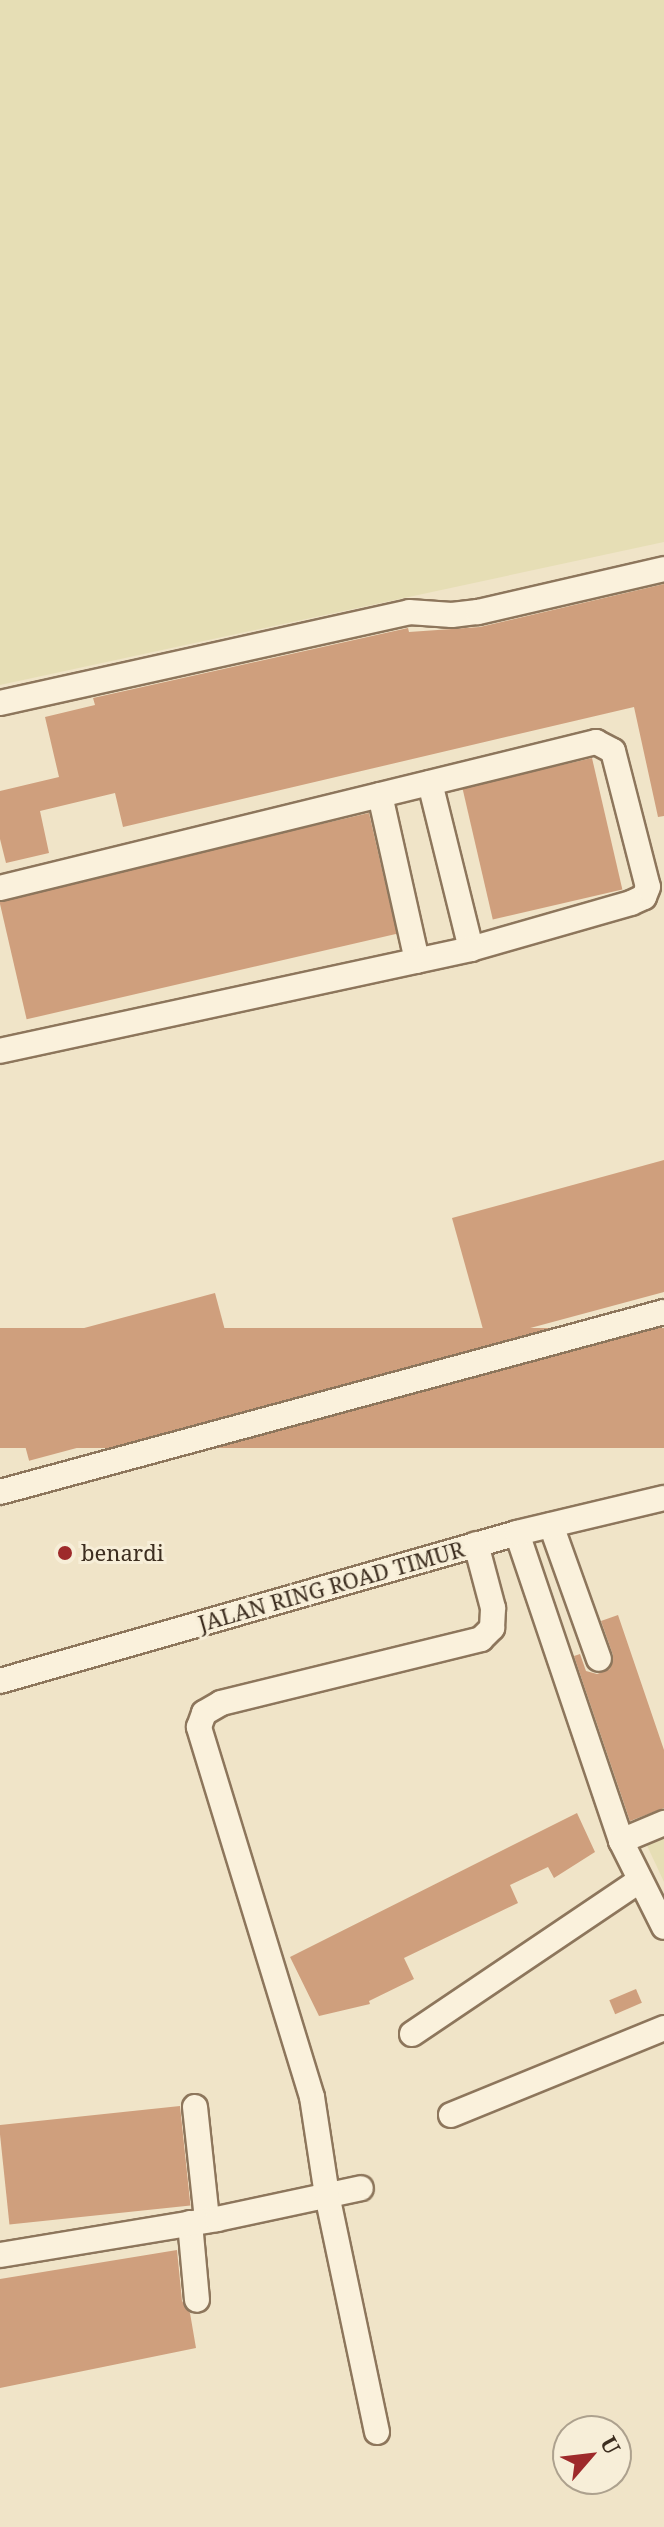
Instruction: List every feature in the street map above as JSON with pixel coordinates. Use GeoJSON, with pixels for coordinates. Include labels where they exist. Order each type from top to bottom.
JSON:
{"type":"FeatureCollection","features":[{"type":"Feature","properties":{"kind":"street"},"geometry":{"type":"LineString","coordinates":[[0,703],[409,612],[452,615],[478,612],[664,569]]}},
{"type":"Feature","properties":{"kind":"street"},"geometry":{"type":"LineString","coordinates":[[0,888],[589,743],[604,743],[613,751],[647,879],[644,897],[631,903],[471,949],[0,1051]]}},
{"type":"Feature","properties":{"kind":"street"},"geometry":{"type":"LineString","coordinates":[[430,783],[471,949]]}},
{"type":"Feature","properties":{"kind":"street"},"geometry":{"type":"LineString","coordinates":[[380,795],[417,961]]}},
{"type":"Feature","properties":{"kind":"street"},"geometry":{"type":"LineString","coordinates":[[0,1492],[664,1312]]}},
{"type":"Feature","properties":{"kind":"street","name":"JALAN RING ROAD TIMUR"},"geometry":{"type":"LineString","coordinates":[[0,1681],[476,1544],[664,1498]]}},
{"type":"Feature","properties":{"kind":"street"},"geometry":{"type":"LineString","coordinates":[[551,1525],[599,1659]]}},
{"type":"Feature","properties":{"kind":"street"},"geometry":{"type":"LineString","coordinates":[[517,1533],[621,1841],[664,1927]]}},
{"type":"Feature","properties":{"kind":"street"},"geometry":{"type":"LineString","coordinates":[[377,2432],[327,2195],[312,2097],[199,1727],[204,1713],[221,1703],[481,1639],[492,1628],[493,1608],[476,1544]]}},
{"type":"Feature","properties":{"kind":"street"},"geometry":{"type":"LineString","coordinates":[[621,1841],[664,1823]]}},
{"type":"Feature","properties":{"kind":"street"},"geometry":{"type":"LineString","coordinates":[[412,2034],[640,1880]]}},
{"type":"Feature","properties":{"kind":"street"},"geometry":{"type":"LineString","coordinates":[[451,2115],[664,2028]]}},
{"type":"Feature","properties":{"kind":"street"},"geometry":{"type":"LineString","coordinates":[[195,2107],[205,2221],[197,2300]]}},
{"type":"Feature","properties":{"kind":"street"},"geometry":{"type":"LineString","coordinates":[[0,2255],[205,2221],[361,2188]]}},
{"type":"Feature","properties":{"kind":"shaded area"},"geometry":{"type":"Polygon","coordinates":[[[0,0],[664,0],[664,542],[0,685],[0,0]]]}},
{"type":"Feature","properties":{"kind":"shaded area"},"geometry":{"type":"Polygon","coordinates":[[[664,1830],[664,1882],[643,1837],[664,1830]]]}},
{"type":"Feature","properties":{"kind":"building"},"geometry":{"type":"Polygon","coordinates":[[[664,584],[664,816],[658,817],[634,707],[123,827],[115,793],[40,811],[49,853],[6,863],[0,839],[0,791],[59,777],[45,717],[95,705],[93,698],[408,628],[409,632],[480,627],[664,584]]]}},
{"type":"Feature","properties":{"kind":"building"},"geometry":{"type":"Polygon","coordinates":[[[592,758],[622,890],[493,919],[462,788],[592,758]]]}},
{"type":"Feature","properties":{"kind":"building"},"geometry":{"type":"Polygon","coordinates":[[[369,813],[397,934],[27,1019],[0,898],[369,813]]]}},
{"type":"Feature","properties":{"kind":"building"},"geometry":{"type":"Polygon","coordinates":[[[664,1160],[664,1292],[486,1340],[452,1218],[664,1160]]]}},
{"type":"Feature","properties":{"kind":"building"},"geometry":{"type":"Polygon","coordinates":[[[215,1293],[245,1403],[29,1461],[0,1351],[215,1293]]]}},
{"type":"Feature","properties":{"kind":"building"},"geometry":{"type":"Polygon","coordinates":[[[0,1328],[664,1328],[664,1448],[0,1448],[0,1328]]]}},
{"type":"Feature","properties":{"kind":"building"},"geometry":{"type":"Polygon","coordinates":[[[618,1615],[664,1750],[664,1808],[630,1821],[574,1656],[580,1654],[586,1671],[597,1674],[610,1669],[613,1655],[601,1621],[618,1615]]]}},
{"type":"Feature","properties":{"kind":"building"},"geometry":{"type":"Polygon","coordinates":[[[577,1813],[595,1852],[554,1878],[548,1867],[510,1885],[518,1903],[404,1958],[414,1979],[369,2001],[370,2004],[319,2016],[290,1957],[577,1813]]]}},
{"type":"Feature","properties":{"kind":"building"},"geometry":{"type":"Polygon","coordinates":[[[636,1989],[642,2003],[615,2014],[609,2000],[636,1989]]]}},
{"type":"Feature","properties":{"kind":"building"},"geometry":{"type":"Polygon","coordinates":[[[180,2106],[190,2205],[9,2224],[0,2125],[180,2106]]]}},
{"type":"Feature","properties":{"kind":"building"},"geometry":{"type":"Polygon","coordinates":[[[177,2250],[182,2301],[190,2313],[196,2348],[0,2388],[0,2279],[177,2250]]]}},
{"type":"Feature","properties":{"kind":"place","name":"benardi"},"geometry":{"type":"Point","coordinates":[65,1553]}}]}
